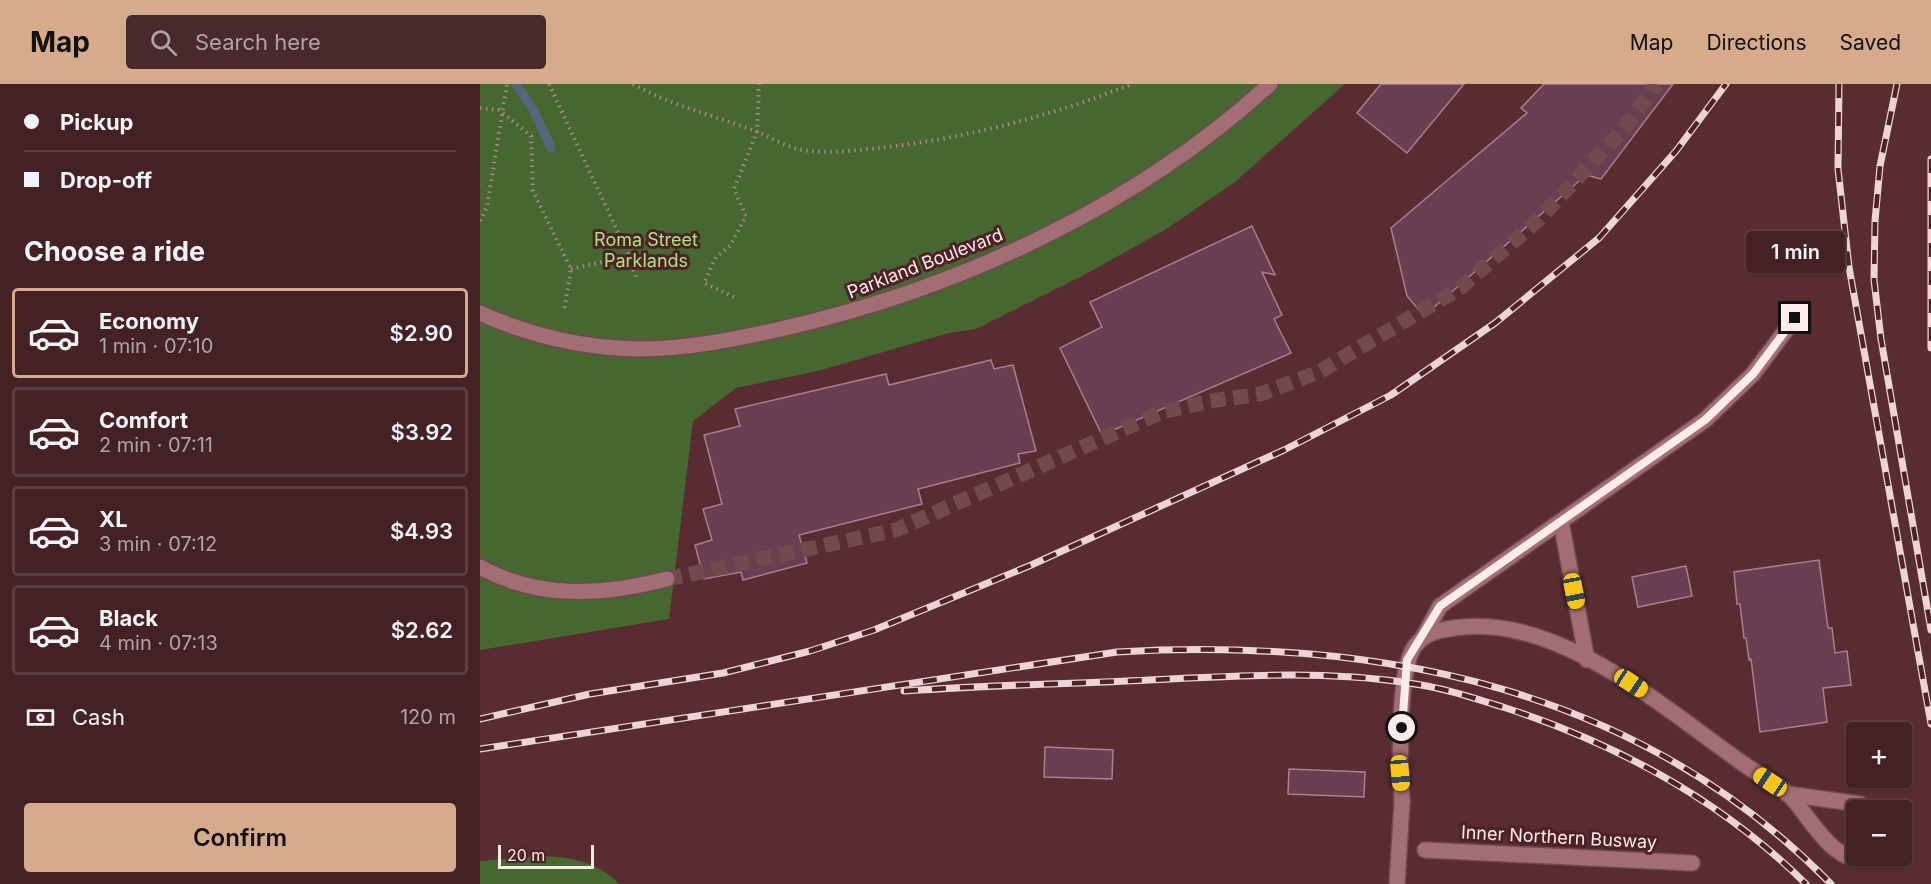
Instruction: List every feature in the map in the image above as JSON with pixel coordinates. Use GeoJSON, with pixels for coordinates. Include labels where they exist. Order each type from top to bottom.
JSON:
{"type":"FeatureCollection","features":[{"type":"Feature","properties":{"kind":"street","name":"Parkland Boulevard"},"geometry":{"type":"LineString","coordinates":[[480,313],[514,328],[548,338],[583,344],[638,348],[693,346],[828,318],[922,289],[1035,241],[1096,209],[1173,160],[1245,107],[1270,84]]}},
{"type":"Feature","properties":{"kind":"street"},"geometry":{"type":"LineString","coordinates":[[1397,884],[1402,802],[1400,773],[1407,660],[1440,606],[1705,420],[1753,374],[1795,318]]}},
{"type":"Feature","properties":{"kind":"street"},"geometry":{"type":"LineString","coordinates":[[1561,522],[1587,660]]}},
{"type":"Feature","properties":{"kind":"street"},"geometry":{"type":"LineString","coordinates":[[480,567],[519,583],[555,591],[593,592],[631,588],[666,579]]}},
{"type":"Feature","properties":{"kind":"street"},"geometry":{"type":"LineString","coordinates":[[1423,637],[1437,630],[1491,625],[1526,631],[1587,660],[1672,709],[1737,760],[1787,794],[1839,854],[1846,856]]}},
{"type":"Feature","properties":{"kind":"street"},"geometry":{"type":"LineString","coordinates":[[1787,794],[1846,802]]}},
{"type":"Feature","properties":{"kind":"street","name":"Inner Northern Busway"},"geometry":{"type":"LineString","coordinates":[[1425,850],[1692,863]]}},
{"type":"Feature","properties":{"kind":"path"},"geometry":{"type":"LineString","coordinates":[[480,221],[487,207],[507,84]]}},
{"type":"Feature","properties":{"kind":"path"},"geometry":{"type":"LineString","coordinates":[[549,84],[629,256],[637,280]]}},
{"type":"Feature","properties":{"kind":"path"},"geometry":{"type":"LineString","coordinates":[[633,84],[655,96],[802,150],[858,150],[930,142],[1090,101],[1132,84]]}},
{"type":"Feature","properties":{"kind":"path"},"geometry":{"type":"LineString","coordinates":[[734,297],[704,283],[716,257],[730,246],[746,216],[734,189],[757,132],[759,84]]}},
{"type":"Feature","properties":{"kind":"path"},"geometry":{"type":"LineString","coordinates":[[480,108],[499,110],[531,136],[533,191],[571,269],[564,311]]}},
{"type":"Feature","properties":{"kind":"path"},"geometry":{"type":"LineString","coordinates":[[571,269],[629,256]]}},
{"type":"Feature","properties":{"kind":"green space","name":"Roma Street Parklands"},"geometry":{"type":"Polygon","coordinates":[[[480,84],[1345,84],[1235,182],[1168,228],[1086,274],[976,329],[949,333],[818,371],[736,388],[693,421],[669,619],[480,650],[480,84]]]}},
{"type":"Feature","properties":{"kind":"green space"},"geometry":{"type":"Polygon","coordinates":[[[540,856],[573,859],[593,865],[619,884],[480,884],[480,861],[540,856]]]}},
{"type":"Feature","properties":{"kind":"building"},"geometry":{"type":"Polygon","coordinates":[[[1381,84],[1464,84],[1407,153],[1357,113],[1381,84]]]}},
{"type":"Feature","properties":{"kind":"building"},"geometry":{"type":"Polygon","coordinates":[[[1544,84],[1673,84],[1601,179],[1586,175],[1424,316],[1407,296],[1391,228],[1527,113],[1521,108],[1544,84]]]}},
{"type":"Feature","properties":{"kind":"building"},"geometry":{"type":"Polygon","coordinates":[[[1252,226],[1275,275],[1262,272],[1282,315],[1274,319],[1291,353],[1102,435],[1060,348],[1102,327],[1090,302],[1252,226]]]}},
{"type":"Feature","properties":{"kind":"building"},"geometry":{"type":"Polygon","coordinates":[[[991,360],[994,369],[1013,365],[1036,451],[1018,454],[1020,463],[918,489],[922,504],[799,535],[807,563],[743,580],[741,572],[704,579],[695,545],[712,540],[703,509],[722,504],[704,435],[740,426],[735,409],[886,374],[889,385],[991,360]]]}},
{"type":"Feature","properties":{"kind":"building"},"geometry":{"type":"Polygon","coordinates":[[[1819,560],[1828,628],[1832,628],[1835,653],[1847,651],[1851,685],[1823,688],[1827,722],[1760,732],[1751,659],[1749,660],[1746,638],[1744,638],[1740,604],[1737,604],[1734,572],[1819,560]]]}},
{"type":"Feature","properties":{"kind":"building"},"geometry":{"type":"Polygon","coordinates":[[[1686,566],[1692,596],[1638,607],[1632,577],[1686,566]]]}},
{"type":"Feature","properties":{"kind":"building"},"geometry":{"type":"Polygon","coordinates":[[[1045,747],[1113,750],[1112,779],[1044,777],[1045,747]]]}},
{"type":"Feature","properties":{"kind":"building"},"geometry":{"type":"Polygon","coordinates":[[[1289,769],[1365,772],[1364,797],[1288,794],[1289,769]]]}},
{"type":"Feature","properties":{"kind":"waterway"},"geometry":{"type":"LineString","coordinates":[[516,84],[533,109],[551,148]]}},
{"type":"Feature","properties":{"kind":"tunnel"},"geometry":{"type":"LineString","coordinates":[[667,579],[896,530],[1162,412],[1210,401],[1261,394],[1319,372],[1460,288],[1538,220],[1621,132],[1657,84]]}},
{"type":"Feature","properties":{"kind":"railway"},"geometry":{"type":"LineString","coordinates":[[480,719],[590,694],[723,673],[810,651],[874,630],[1029,566],[1284,450],[1391,395],[1495,323],[1599,238],[1676,151],[1726,84]]}},
{"type":"Feature","properties":{"kind":"railway"},"geometry":{"type":"LineString","coordinates":[[1839,84],[1838,169],[1849,267],[1931,724]]}},
{"type":"Feature","properties":{"kind":"railway"},"geometry":{"type":"LineString","coordinates":[[1897,84],[1880,166],[1875,221],[1874,280],[1881,339],[1931,630]]}},
{"type":"Feature","properties":{"kind":"railway"},"geometry":{"type":"LineString","coordinates":[[1931,159],[1931,348]]}},
{"type":"Feature","properties":{"kind":"railway"},"geometry":{"type":"LineString","coordinates":[[480,749],[1117,652],[1216,650],[1313,654],[1409,667],[1501,689],[1591,721],[1676,763],[1756,817],[1831,884]]}},
{"type":"Feature","properties":{"kind":"railway"},"geometry":{"type":"LineString","coordinates":[[904,691],[1279,675],[1343,676],[1433,687],[1482,700],[1547,722],[1588,739],[1666,778],[1739,827],[1774,854],[1806,884]]}},
{"type":"Feature","properties":{"kind":"route"},"geometry":{"type":"LineString","coordinates":[[1402,728],[1407,660],[1440,606],[1705,420],[1753,374],[1795,318]]}}]}
